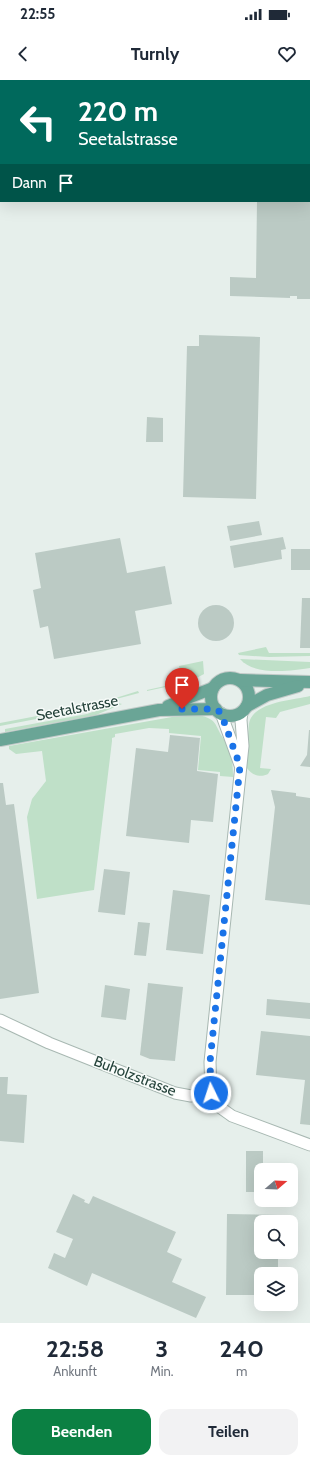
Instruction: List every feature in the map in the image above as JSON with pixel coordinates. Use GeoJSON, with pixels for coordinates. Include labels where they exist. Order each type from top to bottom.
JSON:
{"type":"FeatureCollection","features":[{"type":"Feature","properties":{"kind":"main road"},"geometry":{"type":"LineString","coordinates":[[226,678],[240,680],[310,682],[267,695],[232,716],[218,711],[211,697],[213,688],[226,678]]}},
{"type":"Feature","properties":{"kind":"main road"},"geometry":{"type":"LineString","coordinates":[[240,680],[247,687],[250,696],[245,709]]}},
{"type":"Feature","properties":{"kind":"main road","name":"Seetalstrasse"},"geometry":{"type":"LineString","coordinates":[[0,740],[159,710],[213,688]]}},
{"type":"Feature","properties":{"kind":"main road","name":"Seetalstrasse"},"geometry":{"type":"LineString","coordinates":[[159,710],[218,711]]}},
{"type":"Feature","properties":{"kind":"street"},"geometry":{"type":"LineString","coordinates":[[245,709],[242,720],[243,746],[210,1062],[211,1093],[218,1106],[232,1116],[310,1145]]}},
{"type":"Feature","properties":{"kind":"street"},"geometry":{"type":"LineString","coordinates":[[218,711],[240,766]]}},
{"type":"Feature","properties":{"kind":"street","name":"Buholzstrasse"},"geometry":{"type":"LineString","coordinates":[[0,1020],[50,1043],[175,1093],[191,1096],[211,1093]]}},
{"type":"Feature","properties":{"kind":"green space"},"geometry":{"type":"Polygon","coordinates":[[[266,647],[269,653],[310,653],[310,656],[269,657],[239,655],[238,653],[266,647]]]}},
{"type":"Feature","properties":{"kind":"green space"},"geometry":{"type":"Polygon","coordinates":[[[240,659],[310,662],[310,668],[283,671],[263,670],[254,668],[240,659]]]}},
{"type":"Feature","properties":{"kind":"green space"},"geometry":{"type":"Polygon","coordinates":[[[203,661],[204,674],[189,682],[147,691],[183,682],[179,666],[203,661]]]}},
{"type":"Feature","properties":{"kind":"green space"},"geometry":{"type":"Polygon","coordinates":[[[138,691],[139,693],[93,708],[0,726],[0,723],[90,706],[138,691]]]}},
{"type":"Feature","properties":{"kind":"green space"},"geometry":{"type":"Polygon","coordinates":[[[310,696],[310,704],[280,712],[276,718],[266,717],[260,768],[271,769],[268,774],[262,776],[251,772],[247,768],[245,737],[248,736],[249,722],[254,714],[260,709],[276,703],[310,696]]]}},
{"type":"Feature","properties":{"kind":"green space"},"geometry":{"type":"Polygon","coordinates":[[[118,703],[122,704],[96,715],[5,732],[5,729],[87,714],[118,703]]]}},
{"type":"Feature","properties":{"kind":"green space"},"geometry":{"type":"Polygon","coordinates":[[[199,715],[210,719],[215,723],[226,743],[231,756],[233,777],[220,776],[220,772],[198,770],[201,736],[169,733],[169,729],[149,728],[115,734],[115,737],[112,738],[94,890],[37,899],[27,817],[32,799],[46,781],[42,751],[16,754],[9,749],[9,746],[172,717],[199,715]]]}},
{"type":"Feature","properties":{"kind":"building"},"geometry":{"type":"Polygon","coordinates":[[[257,202],[310,202],[310,299],[297,299],[297,296],[290,296],[290,298],[230,296],[230,277],[256,278],[257,202]]]}},
{"type":"Feature","properties":{"kind":"building"},"geometry":{"type":"Polygon","coordinates":[[[199,335],[260,337],[256,499],[183,497],[187,346],[199,346],[199,335]]]}},
{"type":"Feature","properties":{"kind":"building"},"geometry":{"type":"Polygon","coordinates":[[[147,417],[163,418],[163,442],[146,442],[147,417]]]}},
{"type":"Feature","properties":{"kind":"building"},"geometry":{"type":"Polygon","coordinates":[[[259,521],[262,535],[230,541],[227,526],[259,521]]]}},
{"type":"Feature","properties":{"kind":"building"},"geometry":{"type":"Polygon","coordinates":[[[283,537],[286,549],[281,550],[282,559],[234,568],[230,546],[283,537]]]}},
{"type":"Feature","properties":{"kind":"building"},"geometry":{"type":"Polygon","coordinates":[[[120,538],[127,573],[165,566],[172,604],[135,611],[141,644],[54,659],[48,626],[40,628],[33,590],[41,588],[35,553],[120,538]]]}},
{"type":"Feature","properties":{"kind":"building"},"geometry":{"type":"Polygon","coordinates":[[[291,549],[310,549],[310,570],[291,570],[291,549]]]}},
{"type":"Feature","properties":{"kind":"building"},"geometry":{"type":"Polygon","coordinates":[[[302,598],[310,598],[310,648],[300,648],[302,598]]]}},
{"type":"Feature","properties":{"kind":"building"},"geometry":{"type":"Polygon","coordinates":[[[220,605],[229,610],[233,616],[233,630],[229,636],[220,641],[212,641],[203,636],[199,630],[198,619],[203,610],[209,606],[220,605]]]}},
{"type":"Feature","properties":{"kind":"building"},"geometry":{"type":"Polygon","coordinates":[[[309,730],[310,767],[300,766],[307,755],[309,730]]]}},
{"type":"Feature","properties":{"kind":"building"},"geometry":{"type":"Polygon","coordinates":[[[170,735],[200,738],[197,771],[218,774],[213,822],[191,820],[189,843],[126,836],[136,748],[168,752],[170,735]]]}},
{"type":"Feature","properties":{"kind":"building"},"geometry":{"type":"Polygon","coordinates":[[[0,783],[3,783],[6,805],[14,804],[39,993],[0,999],[0,783]]]}},
{"type":"Feature","properties":{"kind":"building"},"geometry":{"type":"Polygon","coordinates":[[[271,790],[296,793],[296,796],[310,798],[310,905],[265,900],[275,807],[271,790]]]}},
{"type":"Feature","properties":{"kind":"building"},"geometry":{"type":"Polygon","coordinates":[[[104,869],[130,872],[125,915],[98,912],[104,869]]]}},
{"type":"Feature","properties":{"kind":"building"},"geometry":{"type":"Polygon","coordinates":[[[173,890],[210,895],[203,954],[166,950],[173,890]]]}},
{"type":"Feature","properties":{"kind":"building"},"geometry":{"type":"Polygon","coordinates":[[[138,922],[150,923],[146,956],[134,955],[138,922]]]}},
{"type":"Feature","properties":{"kind":"building"},"geometry":{"type":"Polygon","coordinates":[[[148,983],[183,987],[175,1061],[150,1059],[140,1055],[148,983]]]}},
{"type":"Feature","properties":{"kind":"building"},"geometry":{"type":"Polygon","coordinates":[[[105,985],[130,989],[126,1020],[101,1017],[105,985]]]}},
{"type":"Feature","properties":{"kind":"building"},"geometry":{"type":"Polygon","coordinates":[[[267,999],[310,1003],[310,1019],[266,1015],[267,999]]]}},
{"type":"Feature","properties":{"kind":"building"},"geometry":{"type":"Polygon","coordinates":[[[261,1031],[310,1036],[310,1125],[300,1124],[305,1080],[256,1075],[261,1031]]]}},
{"type":"Feature","properties":{"kind":"building"},"geometry":{"type":"Polygon","coordinates":[[[0,1077],[8,1077],[7,1094],[27,1095],[24,1143],[0,1141],[0,1077]]]}},
{"type":"Feature","properties":{"kind":"building"},"geometry":{"type":"Polygon","coordinates":[[[246,1151],[263,1151],[263,1163],[254,1163],[254,1192],[246,1192],[246,1151]]]}},
{"type":"Feature","properties":{"kind":"building"},"geometry":{"type":"Polygon","coordinates":[[[73,1194],[85,1200],[84,1202],[89,1204],[93,1196],[176,1232],[167,1252],[182,1259],[172,1282],[206,1297],[196,1318],[92,1273],[87,1286],[48,1268],[54,1253],[65,1258],[73,1239],[56,1232],[73,1194]]]}},
{"type":"Feature","properties":{"kind":"building"},"geometry":{"type":"Polygon","coordinates":[[[227,1214],[278,1215],[254,1215],[254,1259],[278,1259],[278,1267],[254,1267],[254,1295],[226,1295],[227,1214]]]}},
{"type":"Feature","properties":{"kind":"route"},"geometry":{"type":"LineString","coordinates":[[182,709],[216,709],[221,713],[240,766],[240,780],[210,1062],[211,1093]]}}]}
